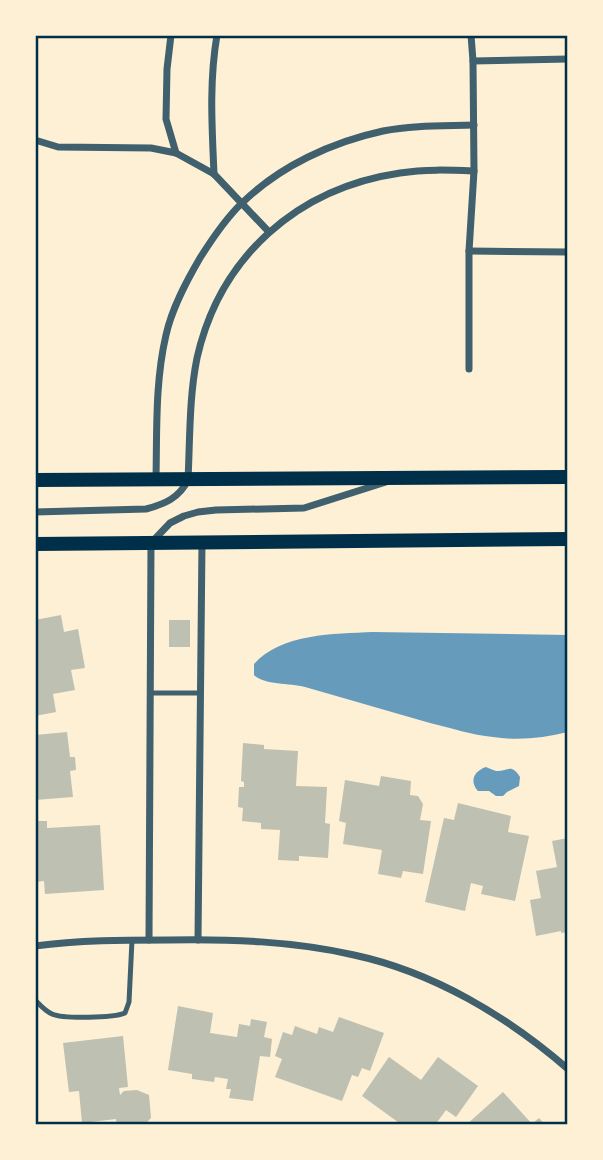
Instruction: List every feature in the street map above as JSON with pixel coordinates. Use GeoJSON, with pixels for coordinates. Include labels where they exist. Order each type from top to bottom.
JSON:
{"type":"FeatureCollection","features":[{"type":"Feature","properties":{"kind":"main road"},"geometry":{"type":"LineString","coordinates":[[35,480],[568,477]]}},
{"type":"Feature","properties":{"kind":"main road"},"geometry":{"type":"LineString","coordinates":[[35,544],[568,539]]}},
{"type":"Feature","properties":{"kind":"street"},"geometry":{"type":"LineString","coordinates":[[171,35],[166,119],[176,153]]}},
{"type":"Feature","properties":{"kind":"street"},"geometry":{"type":"LineString","coordinates":[[214,174],[211,108],[217,35]]}},
{"type":"Feature","properties":{"kind":"street"},"geometry":{"type":"LineString","coordinates":[[468,369],[474,171],[471,35]]}},
{"type":"Feature","properties":{"kind":"street"},"geometry":{"type":"LineString","coordinates":[[473,61],[568,59]]}},
{"type":"Feature","properties":{"kind":"street"},"geometry":{"type":"LineString","coordinates":[[156,480],[158,388],[166,332],[190,275],[210,242],[241,203],[273,177],[340,143],[391,130],[474,125]]}},
{"type":"Feature","properties":{"kind":"street"},"geometry":{"type":"LineString","coordinates":[[35,140],[58,147],[151,148],[176,153],[214,174],[269,232]]}},
{"type":"Feature","properties":{"kind":"street"},"geometry":{"type":"LineString","coordinates":[[35,512],[146,509],[175,499],[184,489],[188,480],[191,396],[204,331],[218,298],[234,271],[269,232],[299,209],[364,180],[427,170],[474,171]]}},
{"type":"Feature","properties":{"kind":"street"},"geometry":{"type":"LineString","coordinates":[[470,251],[568,252]]}},
{"type":"Feature","properties":{"kind":"street"},"geometry":{"type":"LineString","coordinates":[[149,940],[151,542],[170,523],[198,512],[304,508],[397,479]]}},
{"type":"Feature","properties":{"kind":"street"},"geometry":{"type":"LineString","coordinates":[[198,940],[202,542]]}},
{"type":"Feature","properties":{"kind":"street"},"geometry":{"type":"LineString","coordinates":[[35,946],[132,940],[198,940],[294,945],[355,955],[441,985],[470,1000],[525,1034],[568,1069]]}},
{"type":"Feature","properties":{"kind":"lane"},"geometry":{"type":"LineString","coordinates":[[150,693],[199,693]]}},
{"type":"Feature","properties":{"kind":"lane"},"geometry":{"type":"LineString","coordinates":[[35,1000],[58,1016],[112,1017],[125,1013],[130,1002],[132,940]]}},
{"type":"Feature","properties":{"kind":"water"},"geometry":{"type":"Polygon","coordinates":[[[373,632],[568,635],[568,732],[522,739],[477,735],[305,687],[264,681],[254,675],[254,664],[279,646],[309,637],[373,632]]]}},
{"type":"Feature","properties":{"kind":"water"},"geometry":{"type":"Polygon","coordinates":[[[486,767],[496,771],[514,770],[520,777],[519,786],[503,796],[496,796],[489,791],[478,791],[474,777],[486,767]]]}},
{"type":"Feature","properties":{"kind":"building"},"geometry":{"type":"Polygon","coordinates":[[[61,615],[64,632],[78,629],[85,668],[71,670],[75,690],[53,694],[56,712],[35,716],[35,620],[61,615]]]}},
{"type":"Feature","properties":{"kind":"building"},"geometry":{"type":"Polygon","coordinates":[[[169,620],[190,620],[190,647],[169,647],[169,620]]]}},
{"type":"Feature","properties":{"kind":"building"},"geometry":{"type":"Polygon","coordinates":[[[67,732],[70,757],[75,757],[76,770],[70,771],[73,797],[35,800],[35,735],[67,732]]]}},
{"type":"Feature","properties":{"kind":"building"},"geometry":{"type":"Polygon","coordinates":[[[243,743],[264,745],[264,749],[298,751],[296,786],[327,787],[325,823],[330,824],[328,858],[299,856],[299,861],[278,860],[280,830],[261,829],[261,823],[242,821],[243,808],[238,807],[239,787],[244,787],[244,782],[241,781],[243,743]]]}},
{"type":"Feature","properties":{"kind":"building"},"geometry":{"type":"Polygon","coordinates":[[[381,776],[411,781],[410,795],[418,796],[423,804],[420,820],[431,821],[423,874],[403,871],[401,878],[378,874],[382,850],[343,844],[346,823],[339,821],[345,780],[379,786],[381,776]]]}},
{"type":"Feature","properties":{"kind":"building"},"geometry":{"type":"Polygon","coordinates":[[[458,803],[511,816],[508,832],[529,836],[515,901],[481,894],[483,886],[471,883],[465,911],[425,902],[444,818],[454,820],[458,803]]]}},
{"type":"Feature","properties":{"kind":"building"},"geometry":{"type":"Polygon","coordinates":[[[35,821],[47,821],[47,828],[100,825],[104,890],[45,894],[44,881],[35,882],[35,821]]]}},
{"type":"Feature","properties":{"kind":"building"},"geometry":{"type":"Polygon","coordinates":[[[568,838],[568,932],[536,936],[530,900],[541,898],[536,871],[557,867],[552,841],[568,838]]]}},
{"type":"Feature","properties":{"kind":"building"},"geometry":{"type":"Polygon","coordinates":[[[178,1006],[213,1013],[210,1033],[237,1037],[239,1024],[250,1026],[251,1019],[267,1022],[264,1037],[272,1039],[270,1057],[260,1056],[253,1101],[229,1098],[231,1089],[226,1089],[228,1079],[215,1077],[214,1082],[192,1079],[192,1074],[168,1070],[178,1006]]]}},
{"type":"Feature","properties":{"kind":"building"},"geometry":{"type":"Polygon","coordinates":[[[339,1017],[384,1033],[370,1071],[362,1068],[358,1077],[352,1075],[342,1101],[275,1077],[282,1059],[275,1056],[283,1032],[292,1035],[295,1026],[317,1034],[319,1027],[333,1032],[339,1017]]]}},
{"type":"Feature","properties":{"kind":"building"},"geometry":{"type":"Polygon","coordinates":[[[123,1036],[128,1087],[119,1088],[120,1095],[124,1091],[137,1090],[149,1095],[151,1118],[144,1125],[121,1125],[116,1119],[82,1123],[79,1091],[69,1092],[63,1043],[123,1036]]]}},
{"type":"Feature","properties":{"kind":"building"},"geometry":{"type":"Polygon","coordinates":[[[389,1057],[421,1080],[438,1057],[478,1086],[456,1117],[446,1110],[435,1125],[402,1125],[362,1096],[389,1057]]]}},
{"type":"Feature","properties":{"kind":"building"},"geometry":{"type":"Polygon","coordinates":[[[503,1092],[532,1124],[539,1118],[545,1125],[466,1125],[503,1092]]]}}]}
